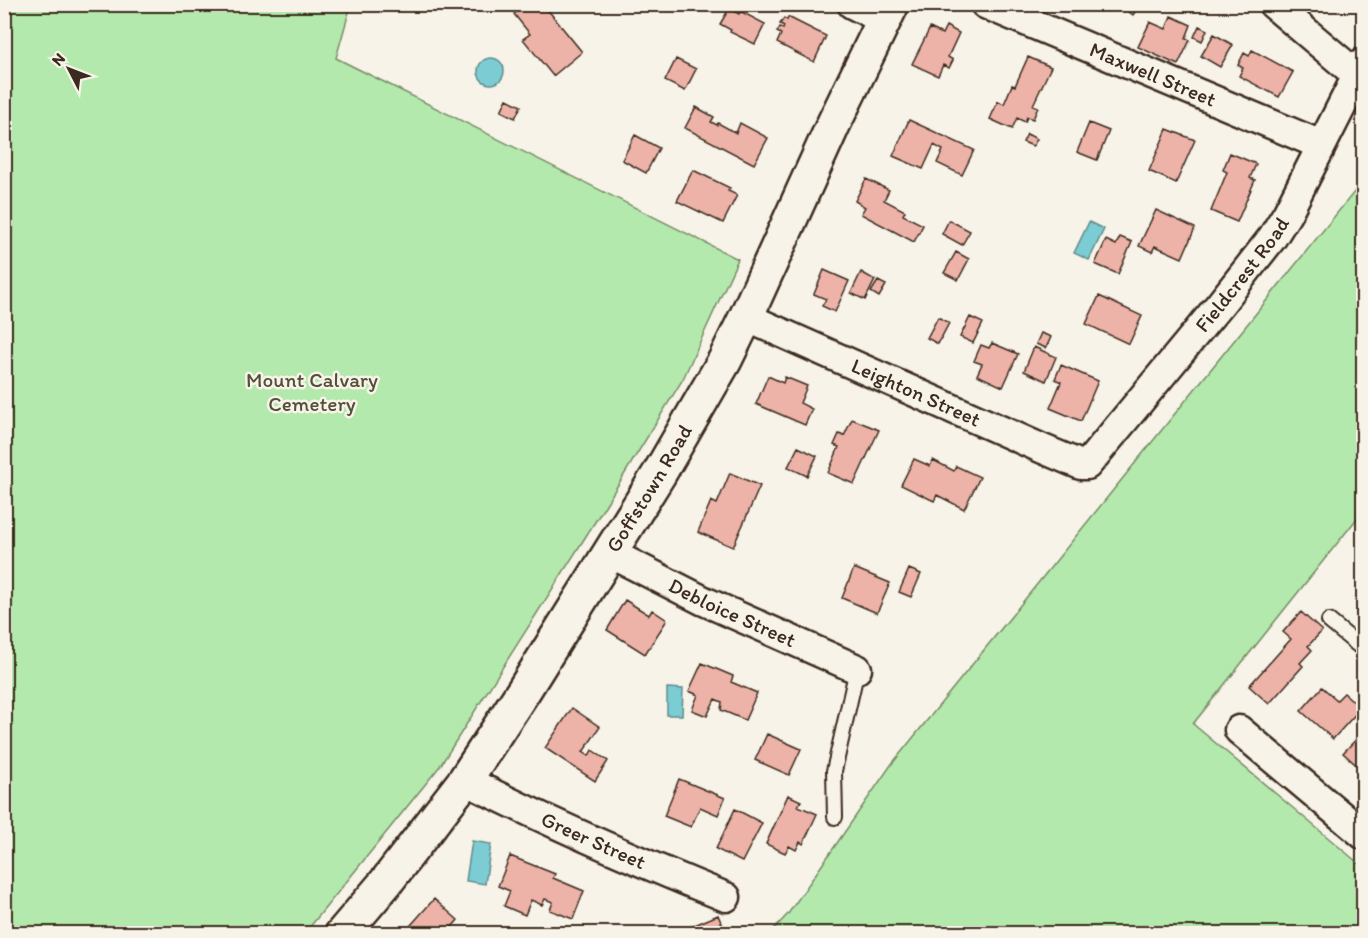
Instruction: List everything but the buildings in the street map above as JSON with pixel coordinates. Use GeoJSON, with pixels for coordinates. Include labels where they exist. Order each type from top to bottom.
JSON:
{"type":"FeatureCollection","features":[{"type":"Feature","properties":{"kind":"main road","name":"Goffstown Road"},"geometry":{"type":"LineString","coordinates":[[342,933],[387,881],[465,780],[671,454],[725,360],[834,123],[888,12]]}},
{"type":"Feature","properties":{"kind":"street"},"geometry":{"type":"LineString","coordinates":[[852,4],[888,12]]}},
{"type":"Feature","properties":{"kind":"street","name":"Maxwell Street"},"geometry":{"type":"LineString","coordinates":[[985,4],[1321,145]]}},
{"type":"Feature","properties":{"kind":"street"},"geometry":{"type":"LineString","coordinates":[[1274,4],[1361,73]]}},
{"type":"Feature","properties":{"kind":"street","name":"Fieldcrest Road"},"geometry":{"type":"LineString","coordinates":[[1087,465],[1272,238],[1287,214],[1321,145],[1361,73]]}},
{"type":"Feature","properties":{"kind":"street","name":"Leighton Street"},"geometry":{"type":"LineString","coordinates":[[746,317],[1043,449],[1081,465],[1087,465]]}},
{"type":"Feature","properties":{"kind":"street","name":"Debloice Street"},"geometry":{"type":"LineString","coordinates":[[610,553],[704,601],[857,669]]}},
{"type":"Feature","properties":{"kind":"street"},"geometry":{"type":"LineString","coordinates":[[1239,730],[1364,836]]}},
{"type":"Feature","properties":{"kind":"street","name":"Greer Street"},"geometry":{"type":"LineString","coordinates":[[465,780],[630,858],[726,897]]}},
{"type":"Feature","properties":{"kind":"lane"},"geometry":{"type":"LineString","coordinates":[[1329,621],[1364,650]]}},
{"type":"Feature","properties":{"kind":"lane"},"geometry":{"type":"LineString","coordinates":[[835,818],[834,771],[857,669]]}},
{"type":"Feature","properties":{"kind":"green space","name":"Mount Calvary Cemetery"},"geometry":{"type":"Polygon","coordinates":[[[5,4],[351,5],[336,58],[738,259],[683,379],[440,766],[305,933],[5,933],[5,4]]]}},
{"type":"Feature","properties":{"kind":"green space"},"geometry":{"type":"Polygon","coordinates":[[[1363,181],[1363,511],[1193,724],[1363,867],[1363,933],[770,933],[788,914],[891,765],[1363,181]]]}},
{"type":"Feature","properties":{"kind":"water"},"geometry":{"type":"Polygon","coordinates":[[[491,58],[500,62],[504,71],[500,80],[491,84],[482,80],[478,71],[482,62],[491,58]]]}},
{"type":"Feature","properties":{"kind":"water"},"geometry":{"type":"Polygon","coordinates":[[[1089,222],[1104,229],[1089,260],[1074,253],[1089,222]]]}},
{"type":"Feature","properties":{"kind":"water"},"geometry":{"type":"Polygon","coordinates":[[[667,688],[683,689],[682,715],[667,715],[667,688]]]}},
{"type":"Feature","properties":{"kind":"water"},"geometry":{"type":"Polygon","coordinates":[[[472,841],[491,844],[485,884],[466,881],[472,841]]]}}]}
